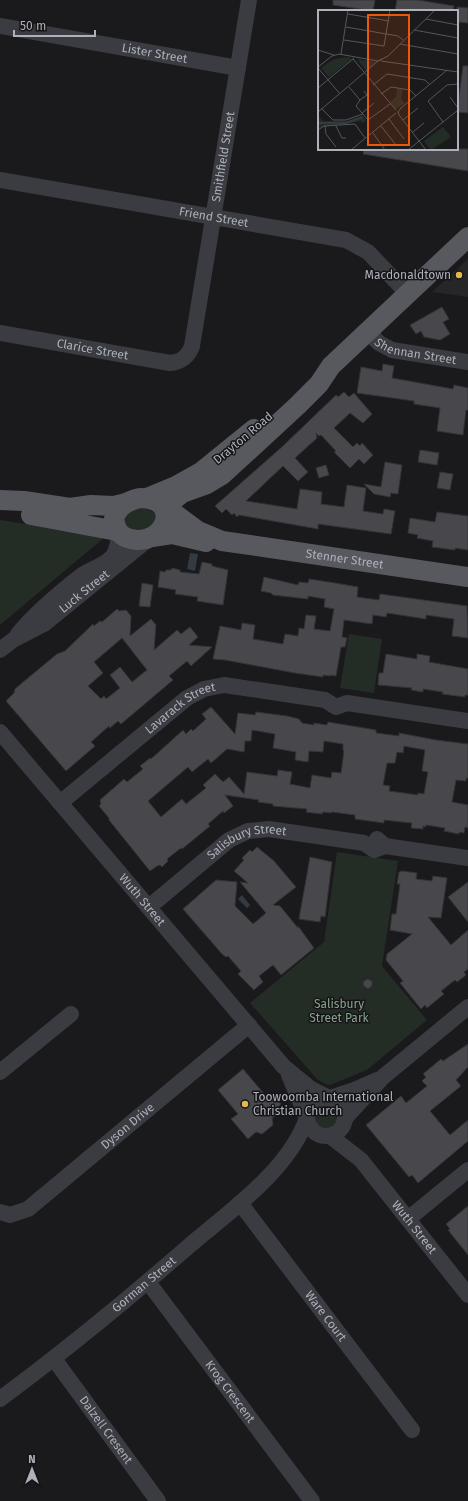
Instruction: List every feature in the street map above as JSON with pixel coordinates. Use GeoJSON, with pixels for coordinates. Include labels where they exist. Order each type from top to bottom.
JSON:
{"type":"FeatureCollection","features":[{"type":"Feature","properties":{"kind":"main road","name":"Drayton Road"},"geometry":{"type":"LineString","coordinates":[[147,498],[176,486],[201,472],[315,377],[331,366],[468,237]]}},
{"type":"Feature","properties":{"kind":"main road","name":"Drayton Road"},"geometry":{"type":"LineString","coordinates":[[164,509],[182,493],[200,488],[215,480],[231,468],[297,406],[318,384],[331,366]]}},
{"type":"Feature","properties":{"kind":"main road"},"geometry":{"type":"LineString","coordinates":[[195,529],[190,516],[190,503],[191,497],[200,488]]}},
{"type":"Feature","properties":{"kind":"main road"},"geometry":{"type":"LineString","coordinates":[[0,508],[48,519],[118,531],[127,538],[133,540],[151,537],[164,526],[166,521],[164,509],[158,502],[147,498],[133,499],[126,503],[116,513],[114,520],[118,531]]}},
{"type":"Feature","properties":{"kind":"main road"},"geometry":{"type":"LineString","coordinates":[[0,500],[24,501],[70,508],[91,505],[114,506],[126,503]]}},
{"type":"Feature","properties":{"kind":"main road","name":"Stenner Street"},"geometry":{"type":"LineString","coordinates":[[164,509],[174,514],[195,529],[222,541]]}},
{"type":"Feature","properties":{"kind":"main road","name":"Stenner Street"},"geometry":{"type":"LineString","coordinates":[[151,537],[172,534],[208,542],[222,541],[468,577]]}},
{"type":"Feature","properties":{"kind":"street","name":"Smithfield Street"},"geometry":{"type":"LineString","coordinates":[[184,358],[192,346],[249,0]]}},
{"type":"Feature","properties":{"kind":"street","name":"Lister Street"},"geometry":{"type":"LineString","coordinates":[[0,26],[238,68]]}},
{"type":"Feature","properties":{"kind":"street","name":"Friend Street"},"geometry":{"type":"LineString","coordinates":[[0,180],[346,240],[368,252],[408,294]]}},
{"type":"Feature","properties":{"kind":"street","name":"Shennan Street"},"geometry":{"type":"LineString","coordinates":[[367,331],[379,343],[392,350],[468,362]]}},
{"type":"Feature","properties":{"kind":"street","name":"Clarice Street"},"geometry":{"type":"LineString","coordinates":[[0,333],[164,362],[175,362],[184,358]]}},
{"type":"Feature","properties":{"kind":"street","name":"Luck Street"},"geometry":{"type":"LineString","coordinates":[[13,640],[33,616],[66,588],[83,574],[111,558],[118,546],[118,531]]}},
{"type":"Feature","properties":{"kind":"street","name":"Luck Street"},"geometry":{"type":"LineString","coordinates":[[0,650],[13,640],[44,624],[134,553],[151,537]]}},
{"type":"Feature","properties":{"kind":"street","name":"Lavarack Street"},"geometry":{"type":"LineString","coordinates":[[60,803],[187,698],[204,689],[224,685],[234,685],[325,700],[336,707],[348,703],[468,721]]}},
{"type":"Feature","properties":{"kind":"street","name":"Wuth Street"},"geometry":{"type":"LineString","coordinates":[[0,732],[284,1067],[299,1094],[307,1117]]}},
{"type":"Feature","properties":{"kind":"street","name":"Salisbury Street"},"geometry":{"type":"LineString","coordinates":[[149,907],[228,840],[248,832],[269,829],[364,843],[375,839],[385,846],[468,858]]}},
{"type":"Feature","properties":{"kind":"street"},"geometry":{"type":"LineString","coordinates":[[383,1077],[354,1090],[328,1098],[320,1098],[310,1105],[307,1117],[312,1130],[326,1136],[341,1130],[346,1118],[383,1077],[468,1007]]}},
{"type":"Feature","properties":{"kind":"street"},"geometry":{"type":"LineString","coordinates":[[0,1072],[71,1014]]}},
{"type":"Feature","properties":{"kind":"street","name":"Dyson Drive"},"geometry":{"type":"LineString","coordinates":[[0,1212],[10,1215],[28,1209],[249,1025]]}},
{"type":"Feature","properties":{"kind":"street","name":"Wuth Street"},"geometry":{"type":"LineString","coordinates":[[284,1067],[311,1089],[328,1098]]}},
{"type":"Feature","properties":{"kind":"street"},"geometry":{"type":"LineString","coordinates":[[328,1098],[342,1104],[346,1118]]}},
{"type":"Feature","properties":{"kind":"street","name":"Gorman Street"},"geometry":{"type":"LineString","coordinates":[[0,1399],[54,1359],[148,1282],[240,1203],[282,1162],[298,1140],[307,1117]]}},
{"type":"Feature","properties":{"kind":"street","name":"Wuth Street"},"geometry":{"type":"LineString","coordinates":[[346,1118],[350,1135],[361,1160],[468,1295]]}},
{"type":"Feature","properties":{"kind":"street","name":"Wuth Street"},"geometry":{"type":"LineString","coordinates":[[326,1136],[361,1160]]}},
{"type":"Feature","properties":{"kind":"street","name":"Gorman Street"},"geometry":{"type":"LineString","coordinates":[[282,1162],[326,1136]]}},
{"type":"Feature","properties":{"kind":"street"},"geometry":{"type":"LineString","coordinates":[[408,1219],[468,1170]]}},
{"type":"Feature","properties":{"kind":"street","name":"Ware Court"},"geometry":{"type":"LineString","coordinates":[[240,1203],[412,1430]]}},
{"type":"Feature","properties":{"kind":"street","name":"Krog Crescent"},"geometry":{"type":"LineString","coordinates":[[148,1282],[312,1501]]}},
{"type":"Feature","properties":{"kind":"street","name":"Dalzell Cresent"},"geometry":{"type":"LineString","coordinates":[[54,1359],[158,1501]]}},
{"type":"Feature","properties":{"kind":"shaded area","name":"Macdonaldtown"},"geometry":{"type":"Polygon","coordinates":[[[468,259],[468,297],[432,292],[468,259]]]}},
{"type":"Feature","properties":{"kind":"shaded area"},"geometry":{"type":"Polygon","coordinates":[[[190,553],[198,554],[195,571],[187,569],[190,553]]]}},
{"type":"Feature","properties":{"kind":"shaded area"},"geometry":{"type":"Polygon","coordinates":[[[242,895],[250,905],[247,908],[238,899],[242,895]]]}},
{"type":"Feature","properties":{"kind":"green space"},"geometry":{"type":"Polygon","coordinates":[[[145,507],[156,514],[156,522],[143,531],[130,530],[124,523],[126,515],[131,511],[145,507]]]}},
{"type":"Feature","properties":{"kind":"green space"},"geometry":{"type":"Polygon","coordinates":[[[0,520],[105,537],[0,625],[0,520]]]}},
{"type":"Feature","properties":{"kind":"green space"},"geometry":{"type":"Polygon","coordinates":[[[349,634],[382,639],[374,693],[340,688],[349,634]]]}},
{"type":"Feature","properties":{"kind":"green space","name":"Salisbury Street Park"},"geometry":{"type":"Polygon","coordinates":[[[337,852],[398,861],[382,966],[427,1020],[367,1070],[330,1085],[317,1079],[250,1003],[324,942],[337,852]]]}},
{"type":"Feature","properties":{"kind":"green space"},"geometry":{"type":"Polygon","coordinates":[[[327,1104],[336,1108],[340,1117],[336,1126],[327,1130],[318,1126],[314,1117],[318,1108],[327,1104]]]}},
{"type":"Feature","properties":{"kind":"building"},"geometry":{"type":"Polygon","coordinates":[[[333,0],[375,0],[373,10],[333,5],[333,0]]]}},
{"type":"Feature","properties":{"kind":"building"},"geometry":{"type":"Polygon","coordinates":[[[397,0],[418,0],[454,6],[453,10],[395,10],[397,0]]]}},
{"type":"Feature","properties":{"kind":"building"},"geometry":{"type":"Polygon","coordinates":[[[457,7],[468,8],[468,23],[458,22],[457,7]]]}},
{"type":"Feature","properties":{"kind":"building"},"geometry":{"type":"Polygon","coordinates":[[[463,66],[468,66],[468,113],[458,112],[463,66]]]}},
{"type":"Feature","properties":{"kind":"building"},"geometry":{"type":"Polygon","coordinates":[[[468,149],[468,171],[363,154],[364,150],[468,149]]]}},
{"type":"Feature","properties":{"kind":"building"},"geometry":{"type":"Polygon","coordinates":[[[442,307],[449,319],[443,322],[450,334],[440,340],[424,337],[421,331],[416,334],[410,325],[442,307]]]}},
{"type":"Feature","properties":{"kind":"building"},"geometry":{"type":"Polygon","coordinates":[[[383,364],[394,366],[392,378],[453,389],[454,385],[468,388],[468,410],[466,410],[463,435],[437,431],[440,408],[414,404],[414,401],[357,393],[361,367],[382,371],[383,364]]]}},
{"type":"Feature","properties":{"kind":"building"},"geometry":{"type":"Polygon","coordinates":[[[344,392],[349,397],[354,393],[372,414],[363,423],[350,413],[334,428],[353,447],[357,443],[360,446],[362,443],[373,455],[364,464],[359,459],[350,468],[334,452],[336,451],[321,435],[319,436],[316,433],[317,438],[295,458],[308,472],[298,481],[283,466],[246,501],[297,509],[300,489],[322,492],[321,504],[344,507],[347,485],[366,488],[363,511],[383,514],[384,509],[395,511],[391,534],[318,524],[318,529],[239,515],[237,517],[234,513],[232,515],[226,509],[222,513],[215,506],[283,446],[336,395],[338,397],[344,392]]]}},
{"type":"Feature","properties":{"kind":"building"},"geometry":{"type":"Polygon","coordinates":[[[420,450],[439,453],[437,465],[418,462],[420,450]]]}},
{"type":"Feature","properties":{"kind":"building"},"geometry":{"type":"Polygon","coordinates":[[[385,462],[402,465],[398,494],[391,493],[390,497],[374,494],[364,484],[381,487],[385,462]]]}},
{"type":"Feature","properties":{"kind":"building"},"geometry":{"type":"Polygon","coordinates":[[[326,465],[329,475],[319,478],[316,468],[326,465]]]}},
{"type":"Feature","properties":{"kind":"building"},"geometry":{"type":"Polygon","coordinates":[[[440,472],[453,474],[450,490],[437,488],[440,472]]]}},
{"type":"Feature","properties":{"kind":"building"},"geometry":{"type":"Polygon","coordinates":[[[437,512],[468,516],[468,550],[432,547],[433,541],[417,538],[418,535],[408,533],[410,518],[435,522],[437,512]]]}},
{"type":"Feature","properties":{"kind":"building"},"geometry":{"type":"Polygon","coordinates":[[[202,562],[228,570],[223,605],[197,601],[198,597],[175,594],[176,590],[158,587],[160,571],[165,572],[166,570],[171,570],[172,568],[180,570],[180,572],[199,574],[202,562]]]}},
{"type":"Feature","properties":{"kind":"building"},"geometry":{"type":"Polygon","coordinates":[[[264,577],[298,585],[299,582],[308,583],[309,579],[358,587],[357,597],[379,600],[380,594],[467,606],[468,638],[452,636],[454,619],[426,615],[426,619],[387,613],[386,617],[373,615],[372,624],[344,620],[342,637],[347,638],[345,647],[341,647],[336,676],[323,675],[323,677],[213,659],[220,626],[241,630],[242,623],[255,625],[253,639],[283,644],[285,634],[298,636],[299,628],[304,629],[306,615],[316,616],[314,629],[330,631],[334,609],[324,607],[325,599],[308,596],[308,599],[273,595],[271,593],[261,591],[264,577]]]}},
{"type":"Feature","properties":{"kind":"building"},"geometry":{"type":"Polygon","coordinates":[[[142,583],[153,585],[150,607],[139,606],[142,583]]]}},
{"type":"Feature","properties":{"kind":"building"},"geometry":{"type":"Polygon","coordinates":[[[117,609],[119,611],[126,610],[131,616],[130,636],[151,619],[156,625],[154,650],[177,630],[181,634],[190,627],[198,637],[189,645],[212,647],[191,666],[187,661],[169,676],[173,680],[121,724],[118,721],[110,728],[109,726],[91,742],[95,746],[66,771],[6,701],[14,693],[15,689],[57,654],[65,651],[93,624],[94,626],[100,621],[102,622],[117,609]],[[122,638],[94,662],[103,673],[88,686],[101,699],[104,696],[106,699],[120,688],[110,675],[120,667],[132,682],[147,670],[122,638]]]}},
{"type":"Feature","properties":{"kind":"building"},"geometry":{"type":"Polygon","coordinates":[[[386,654],[417,659],[417,654],[430,656],[429,662],[468,669],[468,695],[465,695],[465,697],[442,694],[443,692],[423,689],[423,692],[411,690],[412,688],[378,685],[379,673],[383,673],[386,654]]]}},
{"type":"Feature","properties":{"kind":"building"},"geometry":{"type":"Polygon","coordinates":[[[211,707],[235,734],[238,713],[255,715],[256,712],[287,716],[299,719],[302,723],[314,725],[314,723],[327,725],[328,722],[376,730],[376,733],[399,736],[399,733],[468,744],[468,778],[466,778],[466,781],[456,780],[452,802],[468,805],[468,828],[465,827],[464,833],[459,832],[459,834],[444,831],[445,828],[426,825],[426,827],[423,826],[423,829],[411,828],[412,823],[384,820],[384,823],[355,819],[355,815],[332,812],[323,812],[322,814],[306,812],[307,809],[273,806],[273,804],[258,802],[259,800],[225,795],[233,806],[224,813],[223,811],[208,824],[210,826],[167,859],[168,861],[162,867],[160,865],[157,866],[150,871],[99,806],[101,804],[100,800],[124,779],[127,782],[143,769],[140,766],[150,758],[151,759],[183,730],[186,734],[191,729],[193,731],[206,719],[202,714],[211,707]],[[252,730],[251,741],[245,741],[244,752],[227,749],[211,763],[208,759],[192,772],[188,767],[148,801],[161,817],[182,799],[186,804],[206,788],[203,785],[215,774],[223,782],[229,777],[244,794],[247,772],[277,776],[278,770],[292,772],[290,784],[310,788],[312,775],[331,778],[332,772],[341,773],[344,751],[343,744],[324,741],[323,752],[309,751],[308,762],[295,760],[296,752],[273,748],[275,734],[252,730]],[[404,746],[403,753],[397,752],[395,763],[387,763],[383,785],[390,786],[389,791],[418,795],[418,793],[424,794],[428,772],[422,771],[425,750],[404,746]]]}},
{"type":"Feature","properties":{"kind":"building"},"geometry":{"type":"Polygon","coordinates":[[[257,847],[274,861],[296,887],[273,905],[280,906],[298,928],[298,926],[314,948],[281,975],[273,965],[259,976],[263,982],[254,990],[238,974],[241,971],[228,956],[226,957],[222,954],[183,909],[216,880],[237,882],[235,906],[253,924],[266,913],[240,882],[248,883],[234,871],[244,860],[242,858],[250,850],[252,852],[257,847]]]}},
{"type":"Feature","properties":{"kind":"building"},"geometry":{"type":"Polygon","coordinates":[[[310,857],[332,862],[325,917],[321,916],[320,922],[299,919],[310,857]]]}},
{"type":"Feature","properties":{"kind":"building"},"geometry":{"type":"Polygon","coordinates":[[[399,872],[417,873],[416,879],[432,881],[433,876],[447,878],[441,918],[428,917],[451,945],[468,930],[468,969],[464,972],[466,975],[457,982],[455,980],[441,991],[444,994],[427,1008],[425,1005],[421,1009],[400,983],[403,981],[386,960],[387,954],[412,934],[390,930],[392,914],[396,914],[400,884],[397,884],[399,872]]]}},
{"type":"Feature","properties":{"kind":"building"},"geometry":{"type":"Polygon","coordinates":[[[468,882],[468,922],[448,897],[468,882]]]}},
{"type":"Feature","properties":{"kind":"building"},"geometry":{"type":"Polygon","coordinates":[[[367,979],[372,981],[372,986],[368,989],[364,986],[363,982],[367,979]]]}},
{"type":"Feature","properties":{"kind":"building"},"geometry":{"type":"Polygon","coordinates":[[[468,1044],[468,1067],[456,1080],[461,1086],[430,1111],[450,1135],[468,1120],[468,1141],[418,1183],[412,1175],[409,1177],[366,1125],[401,1096],[406,1103],[427,1086],[422,1081],[426,1077],[423,1074],[441,1059],[443,1061],[468,1044]]]}},
{"type":"Feature","properties":{"kind":"building"},"geometry":{"type":"Polygon","coordinates":[[[243,1069],[270,1101],[275,1097],[281,1104],[274,1111],[277,1115],[272,1118],[273,1125],[262,1134],[256,1132],[248,1139],[231,1119],[238,1114],[218,1090],[243,1069]]]}},
{"type":"Feature","properties":{"kind":"building"},"geometry":{"type":"Polygon","coordinates":[[[468,1206],[468,1255],[448,1230],[450,1229],[446,1224],[468,1206]]]}},
{"type":"Feature","properties":{"kind":"place","name":"Macdonaldtown"},"geometry":{"type":"Point","coordinates":[459,275]}},
{"type":"Feature","properties":{"kind":"place","name":"Toowoomba International Christian Church"},"geometry":{"type":"Point","coordinates":[245,1104]}}]}
